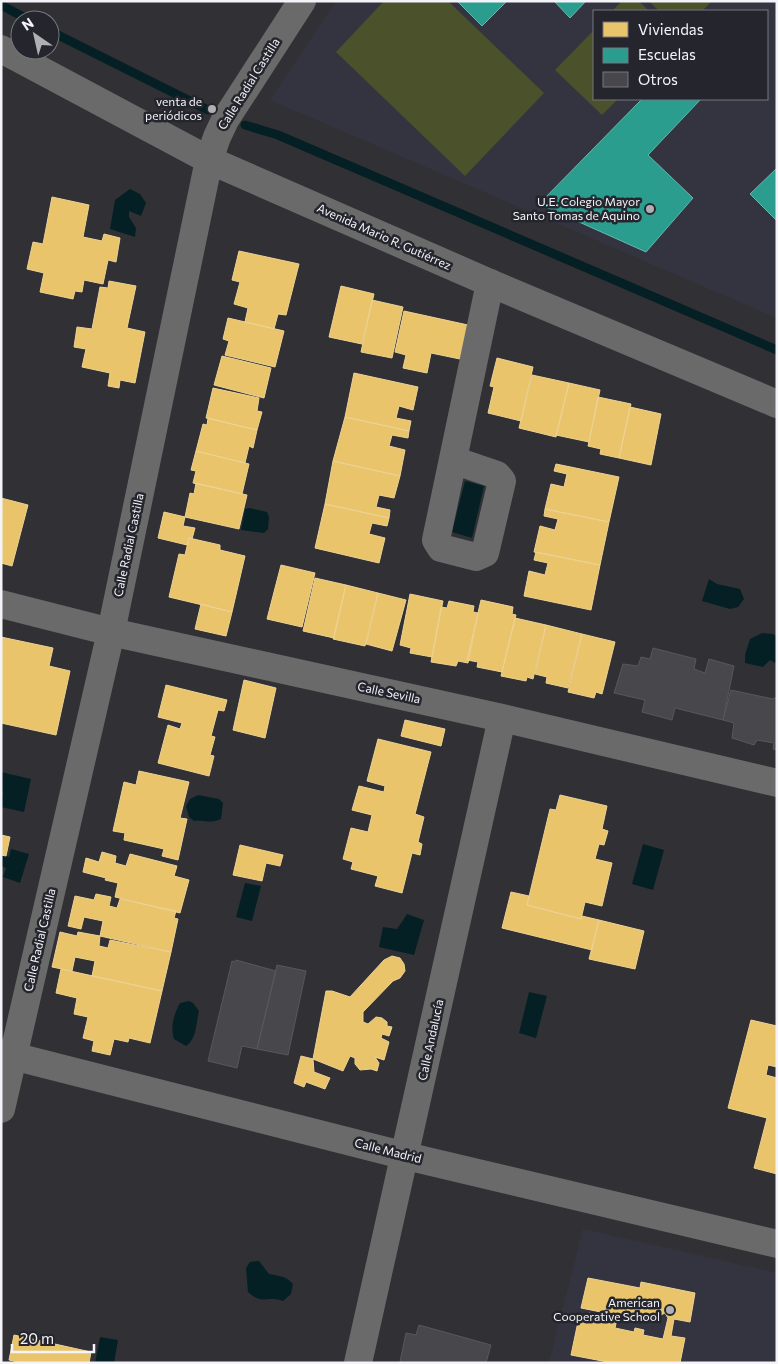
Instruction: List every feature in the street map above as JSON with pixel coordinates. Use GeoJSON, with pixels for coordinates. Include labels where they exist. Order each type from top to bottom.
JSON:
{"type":"FeatureCollection","features":[{"type":"Feature","properties":{"kind":"street","name":"Calle Radial Castilla"},"geometry":{"type":"LineString","coordinates":[[1,1109],[7,1055],[111,632],[213,148],[235,104],[302,1]]}},
{"type":"Feature","properties":{"kind":"street","name":"Avenida Mario R. Gutiérrez"},"geometry":{"type":"LineString","coordinates":[[1,50],[213,148],[490,283],[777,404]]}},
{"type":"Feature","properties":{"kind":"street"},"geometry":{"type":"LineString","coordinates":[[453,460],[490,283]]}},
{"type":"Feature","properties":{"kind":"street","name":"Calle Sevilla"},"geometry":{"type":"LineString","coordinates":[[1,604],[111,632],[502,718],[777,783]]}},
{"type":"Feature","properties":{"kind":"street","name":"Calle Andalucía"},"geometry":{"type":"LineString","coordinates":[[358,1363],[406,1156],[502,718]]}},
{"type":"Feature","properties":{"kind":"street","name":"Calle Madrid"},"geometry":{"type":"LineString","coordinates":[[7,1055],[406,1156],[777,1244]]}},
{"type":"Feature","properties":{"kind":"shaded area","name":"U.E. Colegio Mayor Santo Tomas de Aquino"},"geometry":{"type":"Polygon","coordinates":[[[336,1],[777,1],[777,318],[270,100],[336,1]]]}},
{"type":"Feature","properties":{"kind":"shaded area"},"geometry":{"type":"Polygon","coordinates":[[[130,189],[140,194],[146,203],[141,216],[129,211],[129,217],[136,228],[135,237],[110,229],[115,200],[130,189]]]}},
{"type":"Feature","properties":{"kind":"shaded area"},"geometry":{"type":"Polygon","coordinates":[[[465,481],[484,486],[472,538],[452,532],[465,481]]]}},
{"type":"Feature","properties":{"kind":"shaded area"},"geometry":{"type":"Polygon","coordinates":[[[250,508],[267,512],[269,517],[268,529],[264,533],[241,530],[245,509],[250,508]]]}},
{"type":"Feature","properties":{"kind":"shaded area"},"geometry":{"type":"Polygon","coordinates":[[[709,579],[717,584],[740,589],[744,599],[738,607],[730,609],[702,601],[709,579]]]}},
{"type":"Feature","properties":{"kind":"shaded area"},"geometry":{"type":"Polygon","coordinates":[[[762,633],[773,634],[777,637],[777,662],[775,663],[770,660],[763,667],[745,663],[745,655],[750,639],[762,633]]]}},
{"type":"Feature","properties":{"kind":"shaded area"},"geometry":{"type":"Polygon","coordinates":[[[1,772],[31,779],[24,812],[1,807],[3,791],[1,790],[1,772]]]}},
{"type":"Feature","properties":{"kind":"shaded area"},"geometry":{"type":"Polygon","coordinates":[[[198,795],[219,799],[223,803],[221,819],[211,822],[194,821],[189,817],[186,806],[190,799],[198,795]]]}},
{"type":"Feature","properties":{"kind":"shaded area"},"geometry":{"type":"Polygon","coordinates":[[[643,844],[664,850],[653,890],[632,884],[643,844]]]}},
{"type":"Feature","properties":{"kind":"shaded area"},"geometry":{"type":"Polygon","coordinates":[[[11,849],[29,854],[20,883],[3,877],[6,868],[1,866],[2,855],[9,857],[11,849]]]}},
{"type":"Feature","properties":{"kind":"shaded area"},"geometry":{"type":"Polygon","coordinates":[[[245,883],[261,886],[252,921],[236,917],[245,883]]]}},
{"type":"Feature","properties":{"kind":"shaded area"},"geometry":{"type":"Polygon","coordinates":[[[407,914],[424,920],[414,955],[379,947],[383,927],[397,929],[407,914]]]}},
{"type":"Feature","properties":{"kind":"shaded area"},"geometry":{"type":"Polygon","coordinates":[[[529,992],[547,996],[536,1038],[519,1033],[529,992]]]}},
{"type":"Feature","properties":{"kind":"shaded area"},"geometry":{"type":"Polygon","coordinates":[[[189,1001],[199,1011],[194,1035],[186,1046],[174,1039],[173,1025],[174,1016],[180,1003],[189,1001]]]}},
{"type":"Feature","properties":{"kind":"shaded area","name":"American Cooperative School"},"geometry":{"type":"Polygon","coordinates":[[[583,1229],[777,1273],[777,1363],[549,1363],[583,1229]]]}},
{"type":"Feature","properties":{"kind":"shaded area"},"geometry":{"type":"Polygon","coordinates":[[[259,1261],[269,1274],[285,1278],[293,1284],[291,1294],[283,1301],[258,1298],[248,1292],[246,1268],[250,1262],[259,1261]]]}},
{"type":"Feature","properties":{"kind":"shaded area"},"geometry":{"type":"Polygon","coordinates":[[[100,1337],[118,1340],[114,1363],[95,1363],[100,1337]]]}},
{"type":"Feature","properties":{"kind":"green space"},"geometry":{"type":"Polygon","coordinates":[[[384,1],[448,1],[544,93],[465,176],[336,52],[384,1]]]}},
{"type":"Feature","properties":{"kind":"green space"},"geometry":{"type":"Polygon","coordinates":[[[622,1],[639,1],[648,10],[613,10],[622,1]]]}},
{"type":"Feature","properties":{"kind":"green space"},"geometry":{"type":"Polygon","coordinates":[[[649,1],[712,1],[703,10],[658,10],[649,1]]]}},
{"type":"Feature","properties":{"kind":"green space"},"geometry":{"type":"Polygon","coordinates":[[[593,31],[593,100],[617,100],[602,115],[555,70],[593,31]]]}},
{"type":"Feature","properties":{"kind":"building: Viviendas"},"geometry":{"type":"Polygon","coordinates":[[[52,197],[89,205],[83,237],[102,241],[104,234],[120,238],[116,262],[108,260],[103,284],[84,280],[82,292],[75,291],[73,299],[40,292],[44,273],[27,269],[33,242],[43,244],[52,197]]]}},
{"type":"Feature","properties":{"kind":"building: Viviendas"},"geometry":{"type":"Polygon","coordinates":[[[239,251],[299,264],[286,315],[278,314],[274,329],[245,322],[248,308],[234,304],[240,282],[232,280],[239,251]]]}},
{"type":"Feature","properties":{"kind":"building: Viviendas"},"geometry":{"type":"Polygon","coordinates":[[[109,281],[136,286],[127,328],[145,332],[135,383],[120,380],[119,388],[108,386],[110,373],[82,367],[86,349],[74,347],[77,327],[92,329],[100,287],[108,288],[109,281]]]}},
{"type":"Feature","properties":{"kind":"building: Viviendas"},"geometry":{"type":"Polygon","coordinates":[[[341,286],[374,294],[362,344],[329,337],[341,286]]]}},
{"type":"Feature","properties":{"kind":"building: Viviendas"},"geometry":{"type":"Polygon","coordinates":[[[372,300],[403,307],[392,358],[361,352],[372,300]]]}},
{"type":"Feature","properties":{"kind":"building: Viviendas"},"geometry":{"type":"Polygon","coordinates":[[[404,311],[468,325],[460,359],[431,353],[427,373],[403,368],[406,355],[395,352],[404,311]]]}},
{"type":"Feature","properties":{"kind":"building: Viviendas"},"geometry":{"type":"Polygon","coordinates":[[[228,318],[284,331],[275,367],[225,355],[229,341],[223,339],[228,318]]]}},
{"type":"Feature","properties":{"kind":"building: Viviendas"},"geometry":{"type":"Polygon","coordinates":[[[222,356],[271,368],[264,398],[214,385],[222,356]]]}},
{"type":"Feature","properties":{"kind":"building: Viviendas"},"geometry":{"type":"Polygon","coordinates":[[[497,358],[533,367],[521,421],[488,413],[494,387],[490,386],[497,358]]]}},
{"type":"Feature","properties":{"kind":"building: Viviendas"},"geometry":{"type":"Polygon","coordinates":[[[354,373],[418,387],[413,410],[399,406],[396,418],[411,421],[409,431],[345,417],[354,373]]]}},
{"type":"Feature","properties":{"kind":"building: Viviendas"},"geometry":{"type":"Polygon","coordinates":[[[532,375],[569,383],[556,437],[519,428],[532,375]]]}},
{"type":"Feature","properties":{"kind":"building: Viviendas"},"geometry":{"type":"Polygon","coordinates":[[[569,383],[600,390],[589,442],[556,435],[569,383]]]}},
{"type":"Feature","properties":{"kind":"building: Viviendas"},"geometry":{"type":"Polygon","coordinates":[[[213,388],[259,398],[257,411],[262,412],[257,430],[206,418],[213,388]]]}},
{"type":"Feature","properties":{"kind":"building: Viviendas"},"geometry":{"type":"Polygon","coordinates":[[[598,397],[631,404],[619,458],[600,454],[601,449],[588,446],[598,397]]]}},
{"type":"Feature","properties":{"kind":"building: Viviendas"},"geometry":{"type":"Polygon","coordinates":[[[630,407],[661,414],[651,465],[619,458],[630,407]]]}},
{"type":"Feature","properties":{"kind":"building: Viviendas"},"geometry":{"type":"Polygon","coordinates":[[[345,417],[409,431],[408,438],[392,435],[389,446],[405,450],[400,476],[333,461],[345,417]]]}},
{"type":"Feature","properties":{"kind":"building: Viviendas"},"geometry":{"type":"Polygon","coordinates":[[[208,418],[257,430],[253,448],[249,446],[245,463],[196,451],[203,424],[207,425],[208,418]]]}},
{"type":"Feature","properties":{"kind":"building: Viviendas"},"geometry":{"type":"Polygon","coordinates":[[[196,451],[249,464],[242,494],[193,483],[196,471],[191,470],[196,451]]]}},
{"type":"Feature","properties":{"kind":"building: Viviendas"},"geometry":{"type":"Polygon","coordinates":[[[333,461],[400,476],[394,498],[379,495],[376,507],[390,510],[389,518],[325,504],[333,461]]]}},
{"type":"Feature","properties":{"kind":"building: Viviendas"},"geometry":{"type":"Polygon","coordinates":[[[556,464],[619,477],[609,522],[545,509],[551,484],[564,487],[567,474],[554,471],[556,464]]]}},
{"type":"Feature","properties":{"kind":"building: Viviendas"},"geometry":{"type":"Polygon","coordinates":[[[196,483],[247,495],[239,529],[185,517],[190,493],[194,494],[196,483]]]}},
{"type":"Feature","properties":{"kind":"building: Viviendas"},"geometry":{"type":"Polygon","coordinates":[[[1,498],[28,505],[12,566],[1,563],[1,498]]]}},
{"type":"Feature","properties":{"kind":"building: Viviendas"},"geometry":{"type":"Polygon","coordinates":[[[325,504],[389,518],[387,526],[372,523],[369,534],[385,538],[379,563],[315,548],[325,504]]]}},
{"type":"Feature","properties":{"kind":"building: Viviendas"},"geometry":{"type":"Polygon","coordinates":[[[545,509],[609,522],[600,565],[534,552],[540,526],[555,530],[558,519],[544,516],[545,509]]]}},
{"type":"Feature","properties":{"kind":"building: Viviendas"},"geometry":{"type":"Polygon","coordinates":[[[164,512],[185,517],[183,526],[195,528],[192,539],[189,538],[187,545],[158,538],[164,512]]]}},
{"type":"Feature","properties":{"kind":"building: Viviendas"},"geometry":{"type":"Polygon","coordinates":[[[189,538],[220,545],[220,550],[245,556],[232,612],[169,597],[179,554],[185,555],[189,538]]]}},
{"type":"Feature","properties":{"kind":"building: Viviendas"},"geometry":{"type":"Polygon","coordinates":[[[536,552],[600,565],[591,610],[524,596],[529,571],[545,575],[548,563],[534,560],[536,552]]]}},
{"type":"Feature","properties":{"kind":"building: Viviendas"},"geometry":{"type":"Polygon","coordinates":[[[281,565],[315,573],[302,627],[267,619],[281,565]]]}},
{"type":"Feature","properties":{"kind":"building: Viviendas"},"geometry":{"type":"Polygon","coordinates":[[[315,578],[346,585],[334,638],[303,631],[315,578]]]}},
{"type":"Feature","properties":{"kind":"building: Viviendas"},"geometry":{"type":"Polygon","coordinates":[[[346,585],[378,593],[365,646],[333,639],[346,585]]]}},
{"type":"Feature","properties":{"kind":"building: Viviendas"},"geometry":{"type":"Polygon","coordinates":[[[378,593],[406,600],[392,651],[366,644],[378,593]]]}},
{"type":"Feature","properties":{"kind":"building: Viviendas"},"geometry":{"type":"Polygon","coordinates":[[[410,594],[443,601],[432,657],[410,653],[411,648],[400,645],[410,594]]]}},
{"type":"Feature","properties":{"kind":"building: Viviendas"},"geometry":{"type":"Polygon","coordinates":[[[481,600],[513,607],[512,614],[516,615],[502,672],[477,667],[478,662],[467,660],[481,600]]]}},
{"type":"Feature","properties":{"kind":"building: Viviendas"},"geometry":{"type":"Polygon","coordinates":[[[449,601],[474,606],[473,612],[478,613],[468,663],[458,661],[456,666],[431,662],[441,607],[447,608],[449,601]]]}},
{"type":"Feature","properties":{"kind":"building: Viviendas"},"geometry":{"type":"Polygon","coordinates":[[[201,604],[232,612],[226,636],[195,629],[201,604]]]}},
{"type":"Feature","properties":{"kind":"building: Viviendas"},"geometry":{"type":"Polygon","coordinates":[[[515,618],[546,625],[533,679],[527,677],[526,681],[501,676],[515,618]]]}},
{"type":"Feature","properties":{"kind":"building: Viviendas"},"geometry":{"type":"Polygon","coordinates":[[[546,625],[582,634],[568,688],[546,683],[547,677],[535,674],[546,625]]]}},
{"type":"Feature","properties":{"kind":"building: Viviendas"},"geometry":{"type":"Polygon","coordinates":[[[582,634],[615,642],[602,694],[596,692],[594,698],[568,692],[582,634]]]}},
{"type":"Feature","properties":{"kind":"building: Viviendas"},"geometry":{"type":"Polygon","coordinates":[[[1,637],[53,648],[49,666],[70,671],[56,735],[1,723],[1,637]]]}},
{"type":"Feature","properties":{"kind":"building: Viviendas"},"geometry":{"type":"Polygon","coordinates":[[[244,680],[276,688],[265,738],[233,730],[244,680]]]}},
{"type":"Feature","properties":{"kind":"building: Viviendas"},"geometry":{"type":"Polygon","coordinates":[[[166,685],[227,700],[224,711],[218,710],[211,736],[215,737],[210,755],[214,756],[209,776],[158,763],[168,725],[180,729],[182,723],[158,717],[166,685]]]}},
{"type":"Feature","properties":{"kind":"building: Viviendas"},"geometry":{"type":"Polygon","coordinates":[[[405,720],[445,729],[441,746],[401,736],[405,720]]]}},
{"type":"Feature","properties":{"kind":"building: Viviendas"},"geometry":{"type":"Polygon","coordinates":[[[378,739],[431,752],[415,814],[424,817],[418,842],[422,844],[420,855],[412,853],[402,893],[375,886],[378,876],[351,869],[353,862],[343,859],[351,828],[368,832],[372,815],[352,810],[359,786],[384,792],[385,786],[367,781],[378,739]]]}},
{"type":"Feature","properties":{"kind":"building: Viviendas"},"geometry":{"type":"Polygon","coordinates":[[[139,771],[189,782],[180,818],[187,819],[178,860],[162,856],[164,849],[124,840],[125,833],[113,831],[124,782],[136,785],[139,771]]]}},
{"type":"Feature","properties":{"kind":"building: Viviendas"},"geometry":{"type":"Polygon","coordinates":[[[560,795],[607,806],[602,829],[608,831],[604,845],[599,844],[595,859],[612,863],[602,906],[585,902],[581,919],[527,905],[550,809],[556,810],[560,795]]]}},
{"type":"Feature","properties":{"kind":"building: Viviendas"},"geometry":{"type":"Polygon","coordinates":[[[1,835],[10,837],[6,856],[1,855],[1,835]]]}},
{"type":"Feature","properties":{"kind":"building: Viviendas"},"geometry":{"type":"Polygon","coordinates":[[[240,845],[283,855],[280,866],[266,863],[262,881],[233,875],[240,845]]]}},
{"type":"Feature","properties":{"kind":"building: Viviendas"},"geometry":{"type":"Polygon","coordinates":[[[102,852],[116,856],[115,863],[126,866],[130,854],[177,866],[174,876],[189,880],[180,913],[115,897],[118,883],[83,872],[86,858],[99,862],[102,852]]]}},
{"type":"Feature","properties":{"kind":"building: Viviendas"},"geometry":{"type":"Polygon","coordinates":[[[511,892],[529,896],[527,905],[581,919],[582,916],[599,920],[592,950],[502,928],[511,892]]]}},
{"type":"Feature","properties":{"kind":"building: Viviendas"},"geometry":{"type":"Polygon","coordinates":[[[96,894],[111,897],[109,906],[117,908],[120,899],[176,911],[174,918],[178,919],[171,952],[100,936],[103,921],[84,917],[81,929],[68,926],[75,896],[94,900],[96,894]]]}},
{"type":"Feature","properties":{"kind":"building: Viviendas"},"geometry":{"type":"Polygon","coordinates":[[[599,920],[644,931],[635,969],[589,959],[599,920]]]}},
{"type":"Feature","properties":{"kind":"building: Viviendas"},"geometry":{"type":"Polygon","coordinates":[[[60,932],[77,936],[78,932],[100,936],[99,946],[108,948],[110,940],[171,952],[162,991],[92,976],[95,961],[75,957],[72,971],[52,967],[60,932]]]}},
{"type":"Feature","properties":{"kind":"building: Viviendas"},"geometry":{"type":"Polygon","coordinates":[[[392,956],[400,958],[404,964],[405,971],[400,978],[393,981],[363,1012],[363,1022],[368,1024],[376,1017],[382,1018],[387,1022],[387,1026],[392,1027],[389,1036],[382,1034],[381,1038],[389,1042],[384,1060],[375,1057],[379,1063],[377,1071],[371,1069],[360,1070],[355,1064],[355,1058],[350,1056],[343,1071],[313,1059],[326,991],[350,997],[384,960],[392,956]]]}},
{"type":"Feature","properties":{"kind":"building: Viviendas"},"geometry":{"type":"Polygon","coordinates":[[[61,969],[162,991],[150,1043],[129,1038],[128,1042],[114,1039],[110,1055],[92,1051],[94,1041],[83,1038],[88,1017],[74,1014],[77,998],[56,993],[61,969]]]}},
{"type":"Feature","properties":{"kind":"building: Viviendas"},"geometry":{"type":"Polygon","coordinates":[[[751,1020],[777,1026],[777,1067],[768,1065],[766,1075],[777,1078],[777,1174],[754,1168],[767,1118],[728,1108],[751,1020]]]}},
{"type":"Feature","properties":{"kind":"building: Viviendas"},"geometry":{"type":"Polygon","coordinates":[[[301,1056],[313,1059],[314,1072],[330,1078],[325,1089],[306,1082],[304,1087],[294,1083],[301,1056]]]}},
{"type":"Feature","properties":{"kind":"building: Viviendas"},"geometry":{"type":"Polygon","coordinates":[[[588,1278],[640,1288],[641,1282],[695,1293],[690,1322],[674,1319],[671,1336],[685,1338],[680,1363],[613,1363],[571,1355],[579,1317],[588,1319],[589,1313],[617,1319],[615,1328],[634,1332],[635,1328],[644,1330],[643,1335],[663,1339],[668,1318],[665,1313],[650,1320],[638,1314],[636,1319],[581,1308],[588,1278]]]}},
{"type":"Feature","properties":{"kind":"building: Viviendas"},"geometry":{"type":"Polygon","coordinates":[[[14,1335],[91,1352],[89,1363],[23,1363],[9,1360],[14,1335]]]}},
{"type":"Feature","properties":{"kind":"building: Escuelas"},"geometry":{"type":"Polygon","coordinates":[[[457,1],[507,1],[482,26],[457,1]]]}},
{"type":"Feature","properties":{"kind":"building: Escuelas"},"geometry":{"type":"Polygon","coordinates":[[[554,1],[586,1],[570,18],[554,1]]]}},
{"type":"Feature","properties":{"kind":"building: Escuelas"},"geometry":{"type":"Polygon","coordinates":[[[641,100],[700,100],[648,155],[693,198],[646,252],[539,204],[641,100]]]}},
{"type":"Feature","properties":{"kind":"building: Escuelas"},"geometry":{"type":"Polygon","coordinates":[[[777,168],[777,221],[750,194],[777,168]]]}},
{"type":"Feature","properties":{"kind":"building: Otros"},"geometry":{"type":"Polygon","coordinates":[[[653,648],[696,659],[694,669],[705,673],[709,659],[734,666],[723,720],[675,708],[672,720],[642,712],[645,700],[614,693],[623,664],[638,666],[641,657],[650,659],[653,648]]]}},
{"type":"Feature","properties":{"kind":"building: Otros"},"geometry":{"type":"Polygon","coordinates":[[[731,690],[773,699],[777,697],[777,750],[773,749],[774,743],[757,740],[754,745],[732,738],[734,723],[723,720],[731,690]]]}},
{"type":"Feature","properties":{"kind":"building: Otros"},"geometry":{"type":"Polygon","coordinates":[[[236,960],[276,971],[257,1049],[242,1046],[237,1068],[208,1061],[232,961],[235,962],[236,960]]]}},
{"type":"Feature","properties":{"kind":"building: Otros"},"geometry":{"type":"Polygon","coordinates":[[[277,965],[306,971],[288,1055],[257,1049],[277,965]]]}},
{"type":"Feature","properties":{"kind":"building: Otros"},"geometry":{"type":"Polygon","coordinates":[[[419,1325],[491,1345],[486,1363],[400,1362],[406,1333],[416,1335],[419,1325]]]}},
{"type":"Feature","properties":{"kind":"waterway"},"geometry":{"type":"LineString","coordinates":[[1,5],[10,10]]}},
{"type":"Feature","properties":{"kind":"waterway"},"geometry":{"type":"LineString","coordinates":[[60,36],[208,110]]}},
{"type":"Feature","properties":{"kind":"waterway"},"geometry":{"type":"LineString","coordinates":[[245,125],[278,135],[777,350]]}},
{"type":"Feature","properties":{"kind":"place","name":"venta de periódicos"},"geometry":{"type":"Point","coordinates":[212,109]}},
{"type":"Feature","properties":{"kind":"place","name":"U.E. Colegio Mayor Santo Tomas de Aquino"},"geometry":{"type":"Point","coordinates":[650,209]}},
{"type":"Feature","properties":{"kind":"place","name":"American Cooperative School"},"geometry":{"type":"Point","coordinates":[670,1310]}}]}
